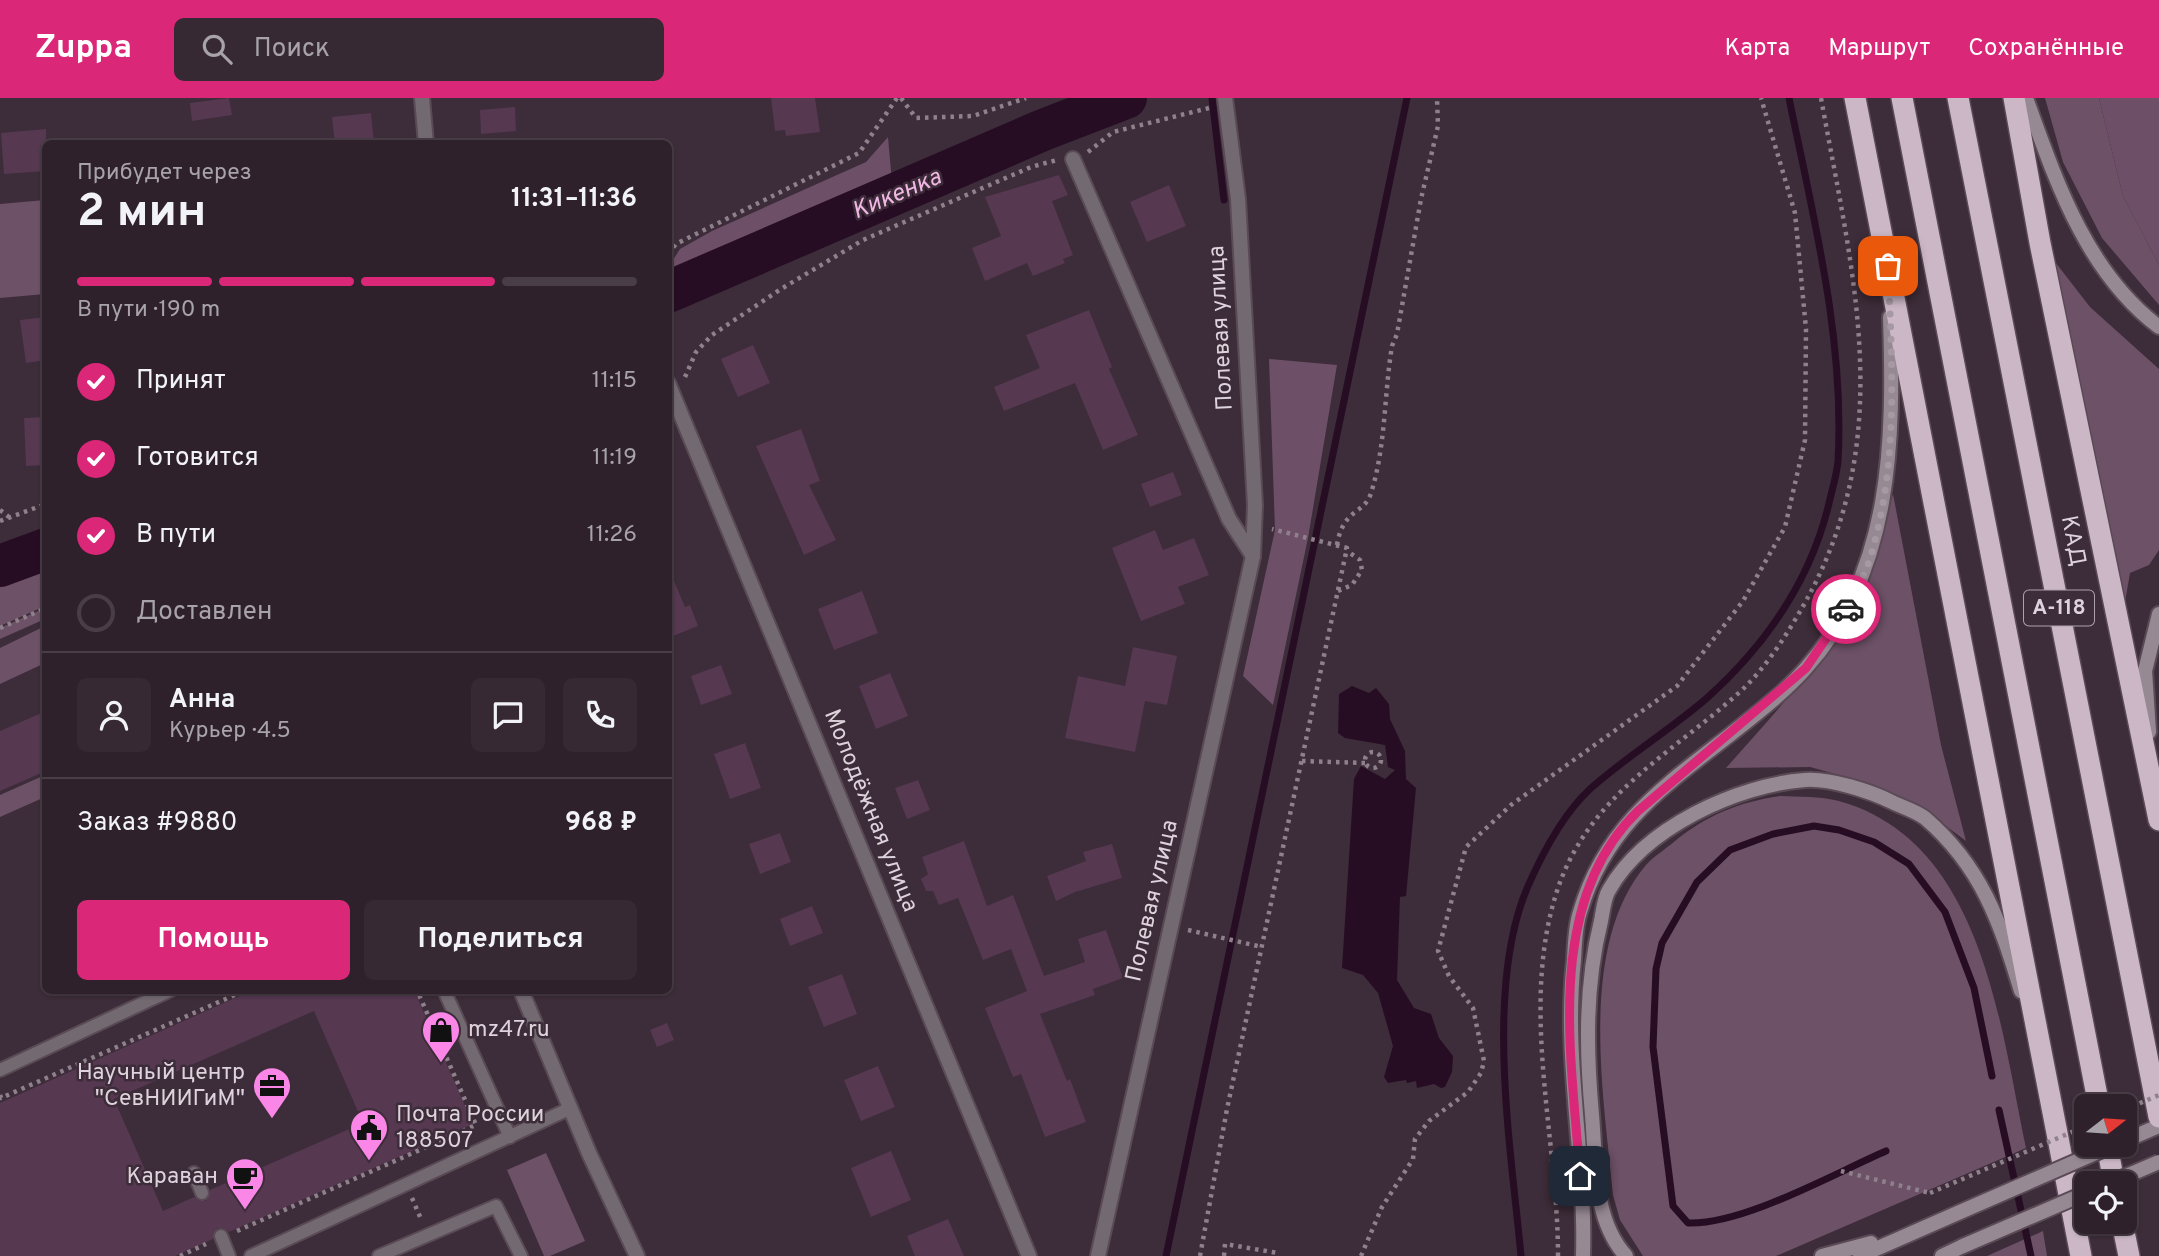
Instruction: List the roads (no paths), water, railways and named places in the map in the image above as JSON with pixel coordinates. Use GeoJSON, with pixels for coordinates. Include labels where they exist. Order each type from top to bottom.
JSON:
{"type":"FeatureCollection","features":[{"type":"Feature","properties":{"kind":"highway"},"geometry":{"type":"LineString","coordinates":[[1855,98],[2081,1256]]}},
{"type":"Feature","properties":{"kind":"highway","name":"А-118"},"geometry":{"type":"LineString","coordinates":[[1902,98],[2097,1094]]}},
{"type":"Feature","properties":{"kind":"highway","name":"КАД"},"geometry":{"type":"LineString","coordinates":[[1958,98],[2159,1117]]}},
{"type":"Feature","properties":{"kind":"highway"},"geometry":{"type":"LineString","coordinates":[[2014,98],[2040,243],[2159,820]]}},
{"type":"Feature","properties":{"kind":"highway"},"geometry":{"type":"LineString","coordinates":[[2124,1234],[2129,1256]]}},
{"type":"Feature","properties":{"kind":"main road"},"geometry":{"type":"LineString","coordinates":[[2026,98],[2058,188],[2102,267],[2138,311],[2159,327]]}},
{"type":"Feature","properties":{"kind":"main road"},"geometry":{"type":"LineString","coordinates":[[1583,1256],[1570,1026],[1579,914],[1598,867],[1620,828],[1684,769],[1731,734],[1806,668],[1840,623],[1870,558],[1886,492],[1891,380],[1888,266]]}},
{"type":"Feature","properties":{"kind":"main road"},"geometry":{"type":"LineString","coordinates":[[2159,614],[2145,671],[2159,810]]}},
{"type":"Feature","properties":{"kind":"main road"},"geometry":{"type":"LineString","coordinates":[[1626,1256],[1616,1245],[1600,1200],[1590,1094],[1587,989],[1594,947],[1608,891],[1650,844],[1676,823],[1710,806],[1747,791],[1807,779],[1871,791],[1923,817],[1964,859],[1988,894],[2049,1084]]}},
{"type":"Feature","properties":{"kind":"main road"},"geometry":{"type":"LineString","coordinates":[[2137,1135],[2159,1126]]}},
{"type":"Feature","properties":{"kind":"main road"},"geometry":{"type":"LineString","coordinates":[[1860,1256],[2086,1157]]}},
{"type":"Feature","properties":{"kind":"main road"},"geometry":{"type":"LineString","coordinates":[[2137,1172],[2159,1162]]}},
{"type":"Feature","properties":{"kind":"main road"},"geometry":{"type":"LineString","coordinates":[[1942,1256],[2074,1198]]}},
{"type":"Feature","properties":{"kind":"main road"},"geometry":{"type":"LineString","coordinates":[[1822,1256],[1916,1231]]}},
{"type":"Feature","properties":{"kind":"street"},"geometry":{"type":"LineString","coordinates":[[422,98],[426,140]]}},
{"type":"Feature","properties":{"kind":"street","name":"Полевая улица"},"geometry":{"type":"LineString","coordinates":[[1098,1256],[1253,556],[1255,505],[1238,199],[1226,104]]}},
{"type":"Feature","properties":{"kind":"street","name":"Полевая улица"},"geometry":{"type":"LineString","coordinates":[[1073,159],[1229,519],[1253,556]]}},
{"type":"Feature","properties":{"kind":"street","name":"Молодёжная улица"},"geometry":{"type":"LineString","coordinates":[[672,393],[1030,1256]]}},
{"type":"Feature","properties":{"kind":"street"},"geometry":{"type":"LineString","coordinates":[[523,994],[570,1108],[637,1256]]}},
{"type":"Feature","properties":{"kind":"lane"},"geometry":{"type":"LineString","coordinates":[[0,1070],[163,994]]}},
{"type":"Feature","properties":{"kind":"lane"},"geometry":{"type":"LineString","coordinates":[[446,994],[510,1136]]}},
{"type":"Feature","properties":{"kind":"lane"},"geometry":{"type":"LineString","coordinates":[[251,1256],[570,1108]]}},
{"type":"Feature","properties":{"kind":"lane"},"geometry":{"type":"LineString","coordinates":[[194,1173],[202,1193]]}},
{"type":"Feature","properties":{"kind":"lane"},"geometry":{"type":"LineString","coordinates":[[379,1256],[496,1206],[521,1256]]}},
{"type":"Feature","properties":{"kind":"lane"},"geometry":{"type":"LineString","coordinates":[[221,1237],[229,1256]]}},
{"type":"Feature","properties":{"kind":"waterway","name":"Кикенка"},"geometry":{"type":"LineString","coordinates":[[672,290],[1043,130],[1126,98]]}},
{"type":"Feature","properties":{"kind":"waterway"},"geometry":{"type":"LineString","coordinates":[[1212,98],[1224,200]]}},
{"type":"Feature","properties":{"kind":"waterway"},"geometry":{"type":"LineString","coordinates":[[1166,1256],[1407,98]]}},
{"type":"Feature","properties":{"kind":"waterway"},"geometry":{"type":"LineString","coordinates":[[1521,1256],[1507,1118],[1504,1019],[1507,971],[1515,926],[1528,886],[1554,834],[1580,799],[1604,777],[1707,698],[1768,632],[1785,608],[1812,556],[1835,480],[1839,415],[1832,324],[1817,233],[1789,98]]}},
{"type":"Feature","properties":{"kind":"waterway","name":"Кикенка"},"geometry":{"type":"LineString","coordinates":[[0,566],[42,550]]}},
{"type":"Feature","properties":{"kind":"waterway"},"geometry":{"type":"LineString","coordinates":[[1886,1151],[1788,1196],[1735,1216],[1688,1223],[1673,1206],[1653,1047],[1656,969],[1662,943],[1697,882],[1730,850],[1773,834],[1814,826],[1839,830],[1874,842],[1909,864],[1945,912],[1974,988],[1992,1076]]}},
{"type":"Feature","properties":{"kind":"waterway"},"geometry":{"type":"LineString","coordinates":[[1999,1110],[2031,1256]]}},
{"type":"Feature","properties":{"kind":"place","name":"mz47.ru"},"geometry":{"type":"Point","coordinates":[441,1064]}},
{"type":"Feature","properties":{"kind":"place","name":"Научный центр \"СевНИИГиМ\""},"geometry":{"type":"Point","coordinates":[272,1120]}},
{"type":"Feature","properties":{"kind":"place","name":"Почта России 188507"},"geometry":{"type":"Point","coordinates":[369,1162]}},
{"type":"Feature","properties":{"kind":"place","name":"Караван"},"geometry":{"type":"Point","coordinates":[245,1211]}}]}
